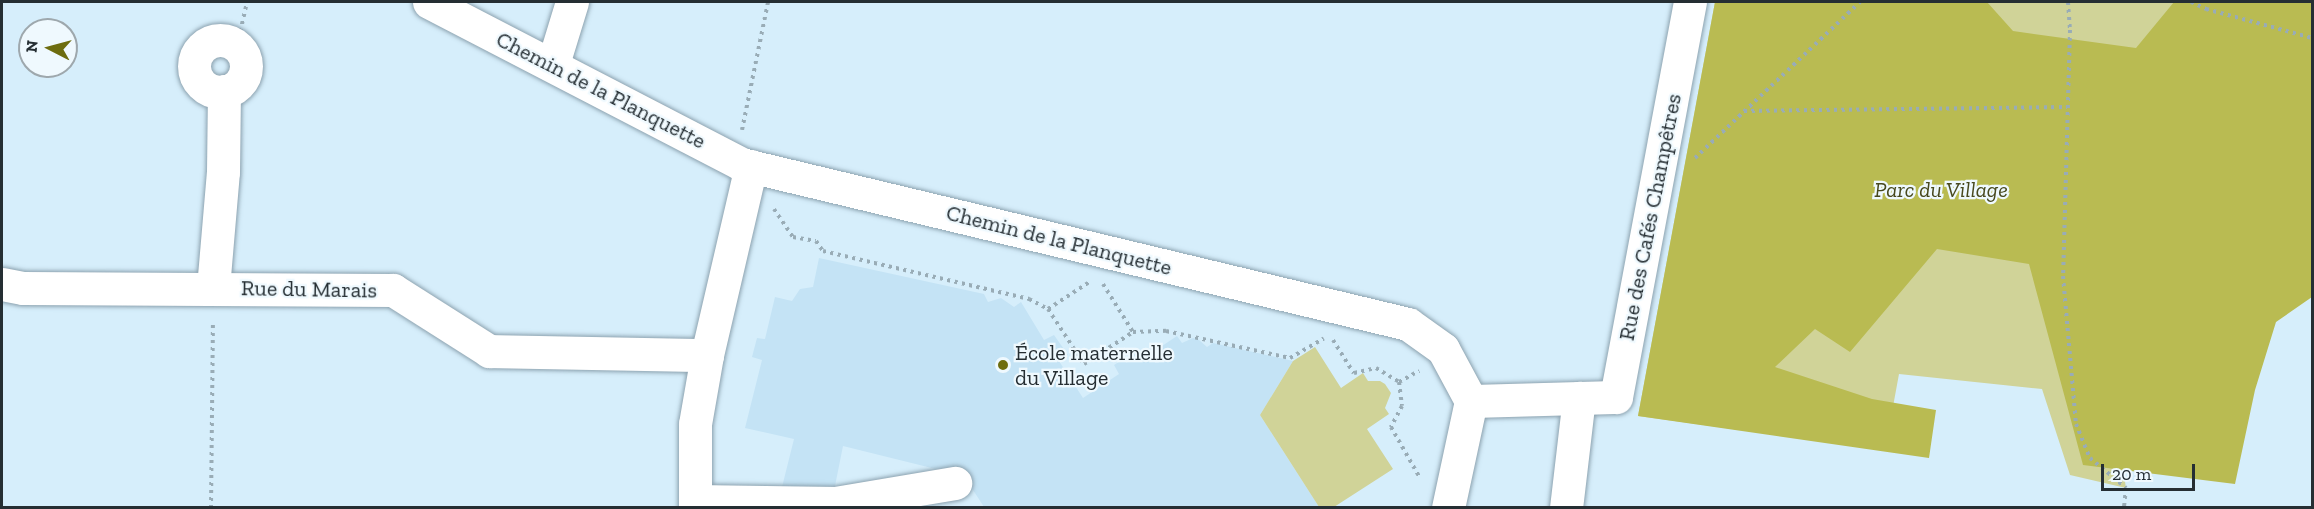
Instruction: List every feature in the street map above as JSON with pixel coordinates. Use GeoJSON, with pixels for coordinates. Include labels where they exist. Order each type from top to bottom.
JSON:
{"type":"FeatureCollection","features":[{"type":"Feature","properties":{"kind":"street","name":"Chemin de la Planquette"},"geometry":{"type":"LineString","coordinates":[[429,2],[553,64],[742,170],[1408,324],[1443,349],[1471,401]]}},
{"type":"Feature","properties":{"kind":"street"},"geometry":{"type":"LineString","coordinates":[[553,64],[572,2]]}},
{"type":"Feature","properties":{"kind":"street","name":"Rue des Cafés Champêtres"},"geometry":{"type":"LineString","coordinates":[[1579,398],[1616,397],[1690,2]]}},
{"type":"Feature","properties":{"kind":"street"},"geometry":{"type":"LineString","coordinates":[[229,41],[237,46],[243,53],[245,71],[233,88],[225,91],[207,89],[200,83],[194,66],[195,56],[207,42],[229,41]]}},
{"type":"Feature","properties":{"kind":"street"},"geometry":{"type":"LineString","coordinates":[[213,288],[223,172],[225,91]]}},
{"type":"Feature","properties":{"kind":"street"},"geometry":{"type":"LineString","coordinates":[[742,170],[695,424],[695,504],[835,503],[955,483]]}},
{"type":"Feature","properties":{"kind":"street","name":"Rue du Marais"},"geometry":{"type":"LineString","coordinates":[[2,284],[23,288],[393,290],[489,351],[707,355]]}},
{"type":"Feature","properties":{"kind":"street"},"geometry":{"type":"LineString","coordinates":[[1448,507],[1471,401],[1579,398],[1566,507]]}},
{"type":"Feature","properties":{"kind":"path"},"geometry":{"type":"LineString","coordinates":[[237,46],[247,2]]}},
{"type":"Feature","properties":{"kind":"path"},"geometry":{"type":"LineString","coordinates":[[768,2],[744,126],[742,170],[767,199],[793,237],[816,242],[823,250],[1029,299],[1048,309],[1084,364],[1133,332],[1166,331],[1290,358],[1330,334],[1354,373],[1376,368],[1399,382],[1402,406],[1391,427],[1423,483]]}},
{"type":"Feature","properties":{"kind":"path"},"geometry":{"type":"LineString","coordinates":[[1659,167],[1682,172],[1860,2]]}},
{"type":"Feature","properties":{"kind":"path"},"geometry":{"type":"LineString","coordinates":[[2068,2],[2068,107],[2063,276],[2076,424],[2090,458],[2126,488],[2124,507]]}},
{"type":"Feature","properties":{"kind":"path"},"geometry":{"type":"LineString","coordinates":[[2191,2],[2206,9],[2313,38]]}},
{"type":"Feature","properties":{"kind":"path"},"geometry":{"type":"LineString","coordinates":[[1744,111],[2068,107]]}},
{"type":"Feature","properties":{"kind":"path"},"geometry":{"type":"LineString","coordinates":[[1048,309],[1098,277],[1133,332]]}},
{"type":"Feature","properties":{"kind":"path"},"geometry":{"type":"LineString","coordinates":[[211,507],[213,288]]}},
{"type":"Feature","properties":{"kind":"shaded area"},"geometry":{"type":"Polygon","coordinates":[[[819,258],[984,294],[988,302],[1001,298],[1014,307],[1021,302],[1044,340],[1054,335],[1068,355],[1059,361],[1083,398],[1119,374],[1114,365],[1135,352],[1141,360],[1177,336],[1182,343],[1193,338],[1207,347],[1213,343],[1293,361],[1260,415],[1319,507],[984,507],[964,476],[843,446],[835,486],[782,487],[794,439],[745,428],[762,360],[752,357],[757,338],[765,339],[775,297],[792,301],[800,289],[813,287],[819,258]]]}},
{"type":"Feature","properties":{"kind":"green space","name":"Parc du Village"},"geometry":{"type":"Polygon","coordinates":[[[1715,2],[2312,2],[2104,348],[2126,488],[2070,475],[2042,389],[1899,374],[1885,450],[1638,416],[1715,2]]]}},
{"type":"Feature","properties":{"kind":"green space","name":"Parc du Village"},"geometry":{"type":"Polygon","coordinates":[[[1715,2],[1987,2],[2013,31],[2136,48],[2174,2],[2312,2],[2312,297],[2276,322],[2255,390],[2235,484],[2083,465],[2029,264],[1937,249],[1850,352],[1815,329],[1775,367],[1872,399],[1936,410],[1929,458],[1638,416],[1715,2]]]}},
{"type":"Feature","properties":{"kind":"green space"},"geometry":{"type":"Polygon","coordinates":[[[1315,347],[1341,388],[1363,373],[1368,381],[1380,381],[1385,384],[1391,393],[1385,408],[1389,414],[1367,429],[1393,469],[1334,507],[1319,507],[1260,415],[1293,361],[1315,347]]]}},
{"type":"Feature","properties":{"kind":"place","name":"École maternelle du Village"},"geometry":{"type":"Point","coordinates":[1003,365]}}]}
